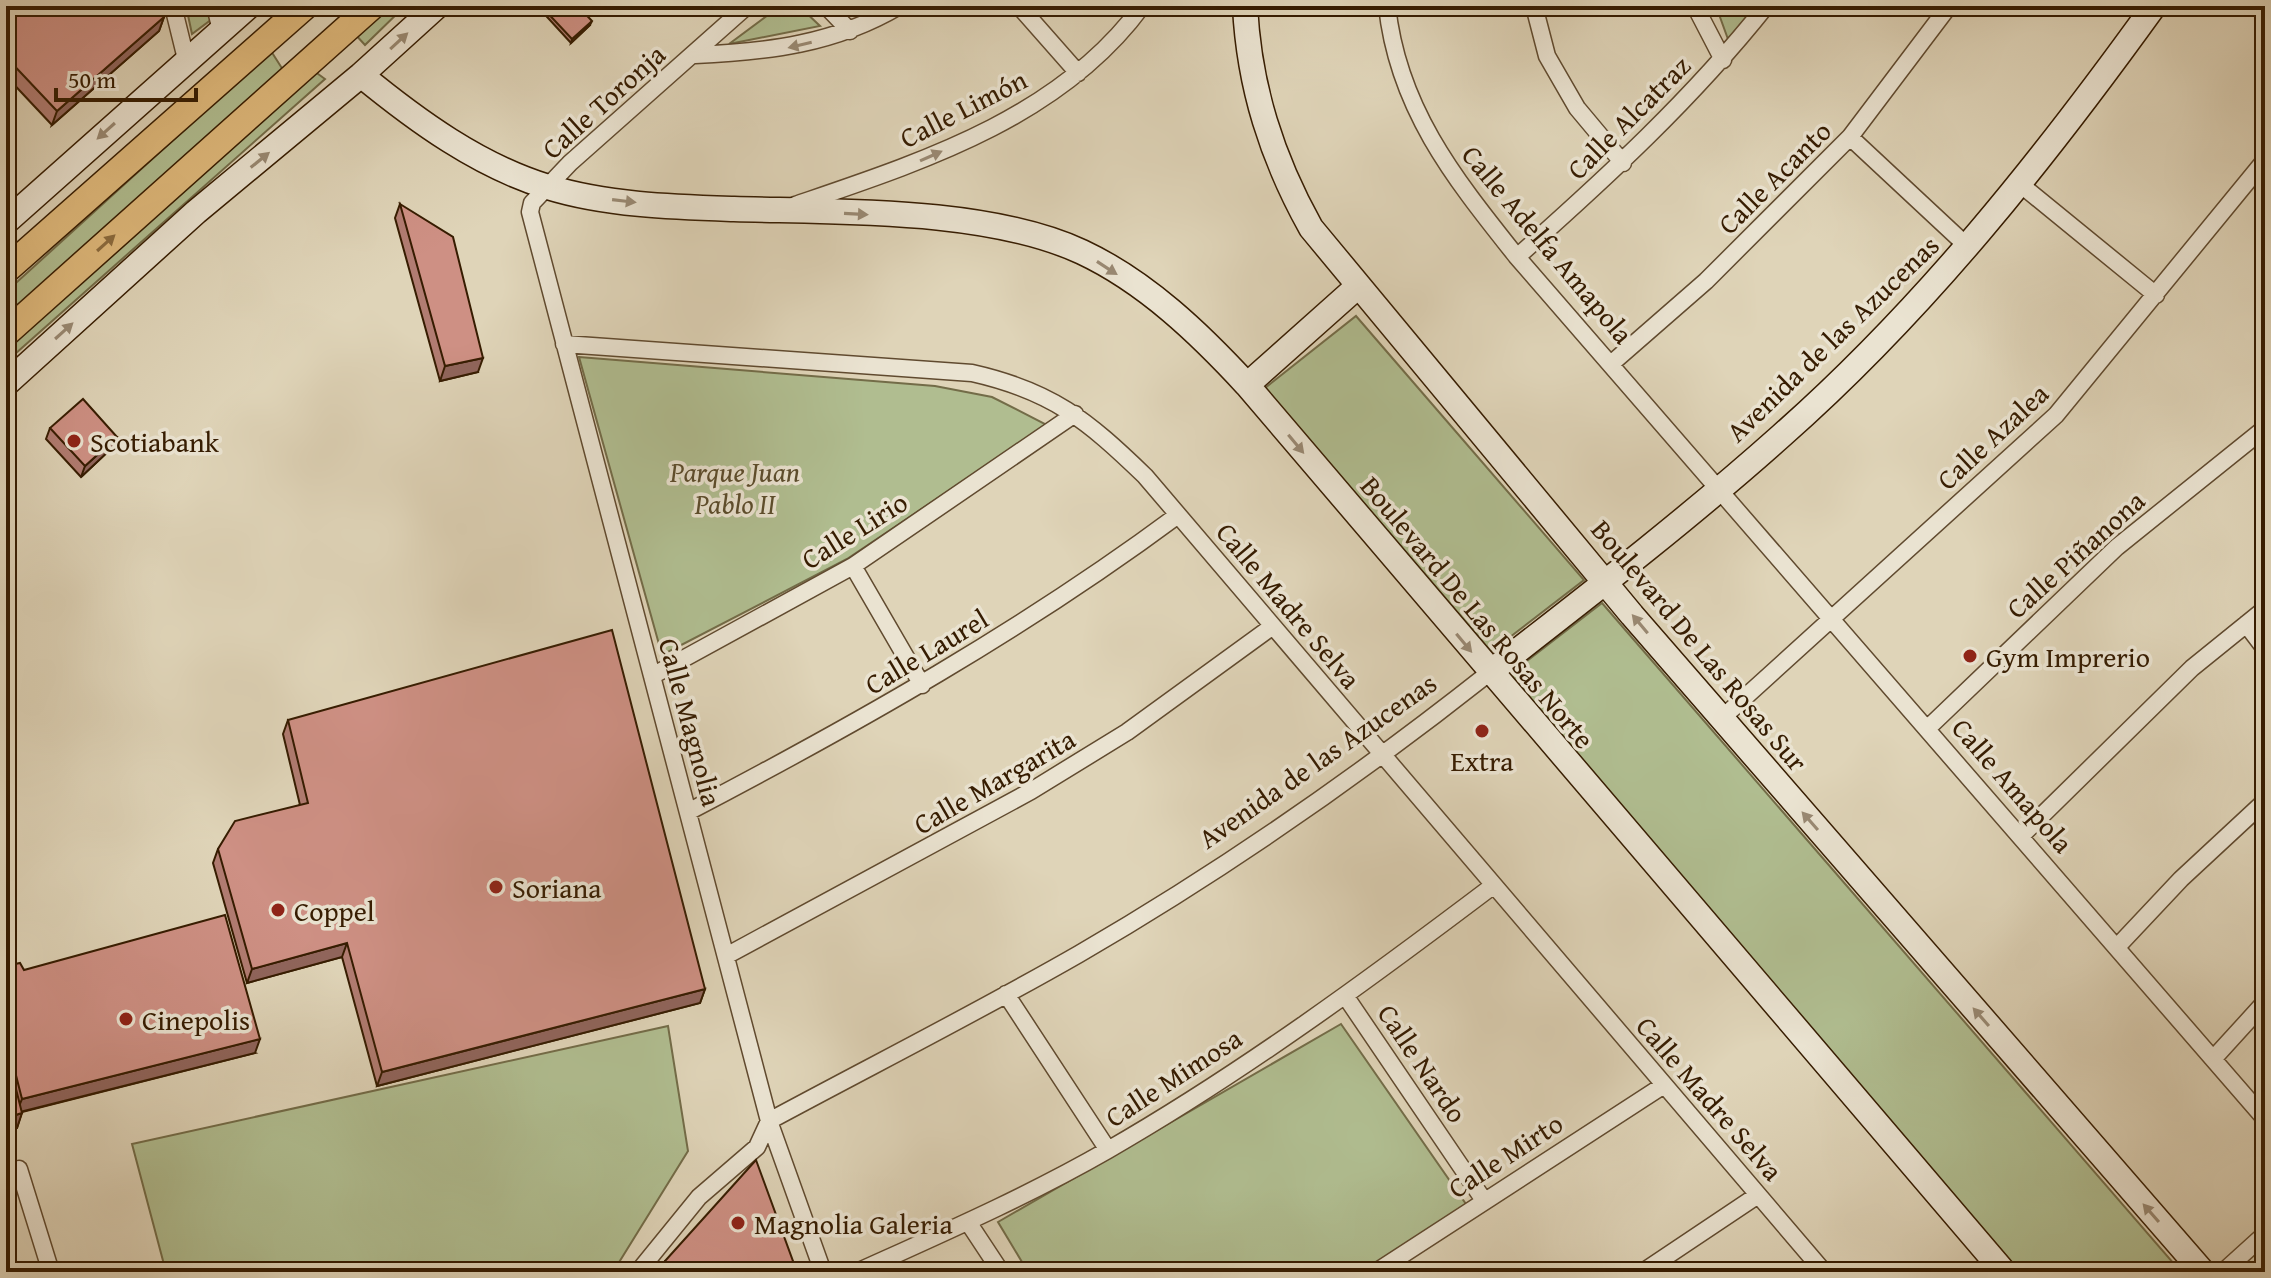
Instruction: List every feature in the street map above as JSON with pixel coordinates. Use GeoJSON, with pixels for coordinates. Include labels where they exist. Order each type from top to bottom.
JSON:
{"type":"FeatureCollection","features":[{"type":"Feature","properties":{"kind":"main road"},"geometry":{"type":"LineString","coordinates":[[6,222],[249,6]]}},
{"type":"Feature","properties":{"kind":"main road"},"geometry":{"type":"LineString","coordinates":[[6,270],[305,6]]}},
{"type":"Feature","properties":{"kind":"main road"},"geometry":{"type":"LineString","coordinates":[[6,333],[372,6]]}},
{"type":"Feature","properties":{"kind":"main road","name":"Boulevard De Las Rosas Sur"},"geometry":{"type":"LineString","coordinates":[[1245,6],[1251,71],[1264,126],[1290,191],[1311,228],[1357,287],[1721,719],[2203,1272]]}},
{"type":"Feature","properties":{"kind":"main road","name":"Avenida de las Azucenas"},"geometry":{"type":"LineString","coordinates":[[1489,673],[1607,581],[1781,436],[1859,362],[1968,247],[2020,184],[2154,6]]}},
{"type":"Feature","properties":{"kind":"main road"},"geometry":{"type":"LineString","coordinates":[[6,384],[196,212],[438,7]]}},
{"type":"Feature","properties":{"kind":"main road","name":"Boulevard De Las Rosas Norte"},"geometry":{"type":"LineString","coordinates":[[361,75],[392,101],[473,154],[547,187],[641,203],[980,224],[1035,235],[1083,252],[1174,312],[1247,385],[1489,673],[2004,1272]]}},
{"type":"Feature","properties":{"kind":"main road"},"geometry":{"type":"LineString","coordinates":[[1247,385],[1357,287]]}},
{"type":"Feature","properties":{"kind":"street"},"geometry":{"type":"LineString","coordinates":[[173,6],[186,59]]}},
{"type":"Feature","properties":{"kind":"street"},"geometry":{"type":"LineString","coordinates":[[215,6],[221,31]]}},
{"type":"Feature","properties":{"kind":"street","name":"Calle Toronja"},"geometry":{"type":"LineString","coordinates":[[547,187],[747,6]]}},
{"type":"Feature","properties":{"kind":"street"},"geometry":{"type":"LineString","coordinates":[[826,6],[850,31]]}},
{"type":"Feature","properties":{"kind":"street","name":"Calle Toronja"},"geometry":{"type":"LineString","coordinates":[[695,55],[784,49],[850,31],[899,6]]}},
{"type":"Feature","properties":{"kind":"street"},"geometry":{"type":"LineString","coordinates":[[1019,6],[1078,73]]}},
{"type":"Feature","properties":{"kind":"street","name":"Calle Limón"},"geometry":{"type":"LineString","coordinates":[[779,210],[904,168],[975,137],[1040,100],[1078,73],[1142,6]]}},
{"type":"Feature","properties":{"kind":"street","name":"Calle Adelfa Amapola"},"geometry":{"type":"LineString","coordinates":[[1387,6],[1402,75],[1425,131],[1459,184],[1517,257],[1719,487]]}},
{"type":"Feature","properties":{"kind":"street"},"geometry":{"type":"LineString","coordinates":[[1534,6],[1547,56],[1577,108],[1623,163]]}},
{"type":"Feature","properties":{"kind":"street"},"geometry":{"type":"LineString","coordinates":[[1695,6],[1723,60]]}},
{"type":"Feature","properties":{"kind":"street","name":"Calle Alcatraz"},"geometry":{"type":"LineString","coordinates":[[1517,257],[1623,163],[1723,60],[1766,6]]}},
{"type":"Feature","properties":{"kind":"street","name":"Calle Acanto"},"geometry":{"type":"LineString","coordinates":[[1612,363],[1706,281],[1850,137],[1949,6]]}},
{"type":"Feature","properties":{"kind":"street"},"geometry":{"type":"LineString","coordinates":[[1850,137],[1968,247]]}},
{"type":"Feature","properties":{"kind":"street","name":"Calle Azalea"},"geometry":{"type":"LineString","coordinates":[[1721,719],[2047,424],[2265,160]]}},
{"type":"Feature","properties":{"kind":"street"},"geometry":{"type":"LineString","coordinates":[[2020,184],[2156,295]]}},
{"type":"Feature","properties":{"kind":"street","name":"Calle Magnolia"},"geometry":{"type":"LineString","coordinates":[[547,187],[532,203],[530,212],[769,1121],[823,1272]]}},
{"type":"Feature","properties":{"kind":"street","name":"Calle Madre Selva"},"geometry":{"type":"LineString","coordinates":[[564,344],[972,373],[1011,382],[1075,414],[1145,476],[1824,1272]]}},
{"type":"Feature","properties":{"kind":"street","name":"Calle Lirio"},"geometry":{"type":"LineString","coordinates":[[652,676],[853,566],[1075,414]]}},
{"type":"Feature","properties":{"kind":"street","name":"Calle Piñanona"},"geometry":{"type":"LineString","coordinates":[[1929,727],[2117,547],[2265,428]]}},
{"type":"Feature","properties":{"kind":"street","name":"Calle Amapola"},"geometry":{"type":"LineString","coordinates":[[1719,487],[2265,1119]]}},
{"type":"Feature","properties":{"kind":"street","name":"Calle Laurel"},"geometry":{"type":"LineString","coordinates":[[688,812],[922,685],[1074,590],[1178,515]]}},
{"type":"Feature","properties":{"kind":"street"},"geometry":{"type":"LineString","coordinates":[[853,566],[922,685]]}},
{"type":"Feature","properties":{"kind":"street"},"geometry":{"type":"LineString","coordinates":[[2022,835],[2192,668],[2265,609]]}},
{"type":"Feature","properties":{"kind":"street"},"geometry":{"type":"LineString","coordinates":[[2246,624],[2265,649]]}},
{"type":"Feature","properties":{"kind":"street","name":"Calle Margarita"},"geometry":{"type":"LineString","coordinates":[[726,956],[914,857],[1045,783],[1127,732],[1273,626]]}},
{"type":"Feature","properties":{"kind":"street","name":"Avenida de las Azucenas"},"geometry":{"type":"LineString","coordinates":[[769,1121],[1006,994],[1152,910],[1384,756],[1489,673]]}},
{"type":"Feature","properties":{"kind":"street"},"geometry":{"type":"LineString","coordinates":[[2117,947],[2181,879],[2265,801]]}},
{"type":"Feature","properties":{"kind":"street","name":"Calle Mimosa"},"geometry":{"type":"LineString","coordinates":[[857,1272],[968,1222],[1108,1150],[1346,997],[1494,885]]}},
{"type":"Feature","properties":{"kind":"street"},"geometry":{"type":"LineString","coordinates":[[1006,994],[1108,1150]]}},
{"type":"Feature","properties":{"kind":"street","name":"Calle Nardo"},"geometry":{"type":"LineString","coordinates":[[1346,997],[1483,1199]]}},
{"type":"Feature","properties":{"kind":"street"},"geometry":{"type":"LineString","coordinates":[[2214,1058],[2265,1002]]}},
{"type":"Feature","properties":{"kind":"street","name":"Calle Mirto"},"geometry":{"type":"LineString","coordinates":[[1376,1272],[1483,1199],[1664,1085]]}},
{"type":"Feature","properties":{"kind":"street"},"geometry":{"type":"LineString","coordinates":[[638,1272],[699,1197],[757,1147],[769,1121]]}},
{"type":"Feature","properties":{"kind":"street"},"geometry":{"type":"LineString","coordinates":[[19,1169],[51,1272]]}},
{"type":"Feature","properties":{"kind":"street"},"geometry":{"type":"LineString","coordinates":[[1643,1272],[1758,1195]]}},
{"type":"Feature","properties":{"kind":"street"},"geometry":{"type":"LineString","coordinates":[[968,1222],[1001,1272]]}},
{"type":"Feature","properties":{"kind":"street"},"geometry":{"type":"LineString","coordinates":[[2223,1272],[2265,1234]]}},
{"type":"Feature","properties":{"kind":"green space"},"geometry":{"type":"Polygon","coordinates":[[[186,6],[209,6],[212,19],[192,34],[186,6]]]}},
{"type":"Feature","properties":{"kind":"green space"},"geometry":{"type":"Polygon","coordinates":[[[385,6],[405,6],[365,45],[354,33],[385,6]]]}},
{"type":"Feature","properties":{"kind":"green space"},"geometry":{"type":"Polygon","coordinates":[[[780,6],[799,6],[820,26],[729,44],[780,6]]]}},
{"type":"Feature","properties":{"kind":"green space"},"geometry":{"type":"Polygon","coordinates":[[[1716,6],[1755,6],[1729,42],[1716,6]]]}},
{"type":"Feature","properties":{"kind":"green space"},"geometry":{"type":"Polygon","coordinates":[[[271,51],[285,73],[6,318],[6,292],[271,51]]]}},
{"type":"Feature","properties":{"kind":"green space"},"geometry":{"type":"Polygon","coordinates":[[[314,71],[325,79],[6,362],[6,346],[314,71]]]}},
{"type":"Feature","properties":{"kind":"green space"},"geometry":{"type":"Polygon","coordinates":[[[1356,316],[1584,580],[1488,654],[1260,392],[1356,316]]]}},
{"type":"Feature","properties":{"kind":"green space","name":"Parque Juan Pablo II"},"geometry":{"type":"Polygon","coordinates":[[[579,357],[935,386],[992,397],[1047,425],[847,559],[662,655],[579,357]]]}},
{"type":"Feature","properties":{"kind":"green space"},"geometry":{"type":"Polygon","coordinates":[[[1602,603],[2181,1272],[2020,1272],[1506,677],[1602,603]]]}},
{"type":"Feature","properties":{"kind":"green space"},"geometry":{"type":"Polygon","coordinates":[[[1341,1024],[1468,1207],[1369,1272],[1028,1272],[998,1222],[1341,1024]]]}},
{"type":"Feature","properties":{"kind":"green space"},"geometry":{"type":"Polygon","coordinates":[[[668,1026],[688,1151],[613,1272],[166,1272],[132,1144],[668,1026]]]}},
{"type":"Feature","properties":{"kind":"building"},"geometry":{"type":"Polygon","coordinates":[[[6,6],[154,6],[164,17],[57,111],[6,57],[6,6]]]}},
{"type":"Feature","properties":{"kind":"building"},"geometry":{"type":"Polygon","coordinates":[[[541,6],[578,6],[592,21],[572,39],[541,6]]]}},
{"type":"Feature","properties":{"kind":"building"},"geometry":{"type":"Polygon","coordinates":[[[400,204],[453,237],[483,358],[445,366],[400,204]]]}},
{"type":"Feature","properties":{"kind":"building"},"geometry":{"type":"Polygon","coordinates":[[[83,399],[117,437],[85,466],[50,428],[83,399]]]}},
{"type":"Feature","properties":{"kind":"building","name":"Soriana"},"geometry":{"type":"Polygon","coordinates":[[[612,630],[705,989],[382,1072],[347,943],[252,969],[218,849],[235,821],[308,803],[288,720],[612,630]]]}},
{"type":"Feature","properties":{"kind":"building","name":"Cinepolis"},"geometry":{"type":"Polygon","coordinates":[[[225,915],[260,1039],[22,1099],[6,1036],[6,966],[20,963],[24,970],[225,915]]]}},
{"type":"Feature","properties":{"kind":"building"},"geometry":{"type":"Polygon","coordinates":[[[6,1049],[22,1113],[6,1118],[6,1049]]]}},
{"type":"Feature","properties":{"kind":"building","name":"Magnolia Galeria"},"geometry":{"type":"Polygon","coordinates":[[[756,1160],[797,1272],[669,1272],[665,1261],[756,1160]]]}},
{"type":"Feature","properties":{"kind":"place","name":"Scotiabank"},"geometry":{"type":"Point","coordinates":[74,441]}},
{"type":"Feature","properties":{"kind":"place","name":"Gym Imprerio"},"geometry":{"type":"Point","coordinates":[1970,656]}},
{"type":"Feature","properties":{"kind":"place","name":"Extra"},"geometry":{"type":"Point","coordinates":[1482,731]}},
{"type":"Feature","properties":{"kind":"place","name":"Soriana"},"geometry":{"type":"Point","coordinates":[496,887]}},
{"type":"Feature","properties":{"kind":"place","name":"Coppel"},"geometry":{"type":"Point","coordinates":[278,910]}},
{"type":"Feature","properties":{"kind":"place","name":"Cinepolis"},"geometry":{"type":"Point","coordinates":[126,1019]}},
{"type":"Feature","properties":{"kind":"place","name":"Magnolia Galeria"},"geometry":{"type":"Point","coordinates":[738,1223]}}]}
